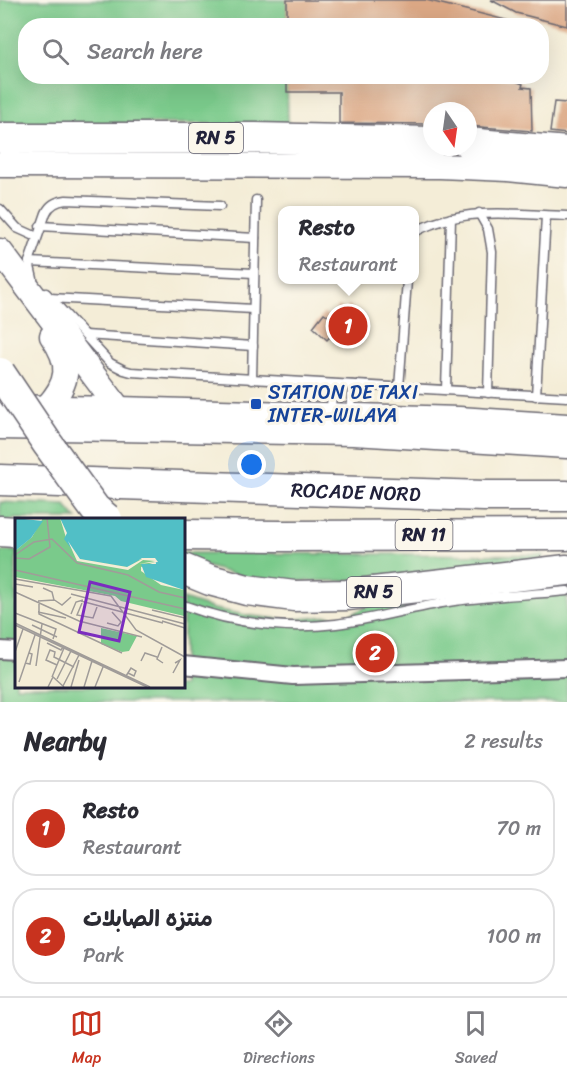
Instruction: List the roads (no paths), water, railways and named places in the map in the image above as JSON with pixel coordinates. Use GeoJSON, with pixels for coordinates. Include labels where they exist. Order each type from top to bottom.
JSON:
{"type":"FeatureCollection","features":[{"type":"Feature","properties":{"kind":"highway","name":"RN 5"},"geometry":{"type":"LineString","coordinates":[[2,160],[256,138],[423,142]]}},
{"type":"Feature","properties":{"kind":"highway"},"geometry":{"type":"LineString","coordinates":[[477,144],[567,152]]}},
{"type":"Feature","properties":{"kind":"highway"},"geometry":{"type":"LineString","coordinates":[[0,373],[95,509],[106,518]]}},
{"type":"Feature","properties":{"kind":"highway","name":"ROCADE NORD"},"geometry":{"type":"LineString","coordinates":[[0,480],[484,496],[567,496]]}},
{"type":"Feature","properties":{"kind":"highway"},"geometry":{"type":"LineString","coordinates":[[0,531],[15,532]]}},
{"type":"Feature","properties":{"kind":"highway","name":"ROCADE NORD"},"geometry":{"type":"LineString","coordinates":[[184,534],[567,535]]}},
{"type":"Feature","properties":{"kind":"highway","name":"RN 5"},"geometry":{"type":"LineString","coordinates":[[184,569],[210,580],[247,590],[294,596],[347,595],[567,570]]}},
{"type":"Feature","properties":{"kind":"street"},"geometry":{"type":"LineString","coordinates":[[2,160],[440,166],[508,169],[567,175]]}},
{"type":"Feature","properties":{"kind":"street"},"geometry":{"type":"LineString","coordinates":[[0,251],[119,409]]}},
{"type":"Feature","properties":{"kind":"street"},"geometry":{"type":"LineString","coordinates":[[0,264],[63,352],[65,370],[62,387],[47,407]]}},
{"type":"Feature","properties":{"kind":"street"},"geometry":{"type":"LineString","coordinates":[[0,407],[459,419],[567,426]]}},
{"type":"Feature","properties":{"kind":"street"},"geometry":{"type":"LineString","coordinates":[[0,427],[354,433],[567,446]]}},
{"type":"Feature","properties":{"kind":"street"},"geometry":{"type":"LineString","coordinates":[[0,650],[15,651]]}},
{"type":"Feature","properties":{"kind":"street"},"geometry":{"type":"LineString","coordinates":[[184,665],[293,676],[567,668]]}},
{"type":"Feature","properties":{"kind":"lane"},"geometry":{"type":"LineString","coordinates":[[220,206],[60,200],[48,209],[40,226],[28,262],[29,268],[34,281],[110,363],[131,372],[567,397]]}},
{"type":"Feature","properties":{"kind":"lane"},"geometry":{"type":"LineString","coordinates":[[252,380],[256,200]]}},
{"type":"Feature","properties":{"kind":"lane"},"geometry":{"type":"LineString","coordinates":[[0,209],[17,228],[37,237]]}},
{"type":"Feature","properties":{"kind":"lane"},"geometry":{"type":"LineString","coordinates":[[479,213],[488,229],[492,252],[488,393]]}},
{"type":"Feature","properties":{"kind":"lane"},"geometry":{"type":"LineString","coordinates":[[419,229],[451,218],[479,213],[567,216]]}},
{"type":"Feature","properties":{"kind":"lane"},"geometry":{"type":"LineString","coordinates":[[536,396],[546,216]]}},
{"type":"Feature","properties":{"kind":"lane"},"geometry":{"type":"LineString","coordinates":[[446,390],[451,218]]}},
{"type":"Feature","properties":{"kind":"lane"},"geometry":{"type":"LineString","coordinates":[[40,226],[255,238]]}},
{"type":"Feature","properties":{"kind":"lane"},"geometry":{"type":"LineString","coordinates":[[28,262],[254,273]]}},
{"type":"Feature","properties":{"kind":"lane"},"geometry":{"type":"LineString","coordinates":[[399,388],[407,284]]}},
{"type":"Feature","properties":{"kind":"lane"},"geometry":{"type":"LineString","coordinates":[[50,298],[254,309]]}},
{"type":"Feature","properties":{"kind":"lane"},"geometry":{"type":"LineString","coordinates":[[85,335],[253,346]]}},
{"type":"Feature","properties":{"kind":"lane"},"geometry":{"type":"LineString","coordinates":[[332,384],[341,416]]}},
{"type":"Feature","properties":{"kind":"lane"},"geometry":{"type":"LineString","coordinates":[[341,416],[352,385]]}},
{"type":"Feature","properties":{"kind":"lane"},"geometry":{"type":"LineString","coordinates":[[184,605],[253,624],[309,626],[350,622],[448,602],[567,591]]}},
{"type":"Feature","properties":{"kind":"place","name":"Resto"},"geometry":{"type":"Point","coordinates":[348,326]}},
{"type":"Feature","properties":{"kind":"place","name":"STATION DE TAXI INTER-WILAYA"},"geometry":{"type":"Point","coordinates":[256,404]}},
{"type":"Feature","properties":{"kind":"place","name":"منتزه الصابلات"},"geometry":{"type":"Point","coordinates":[375,653]}}]}
